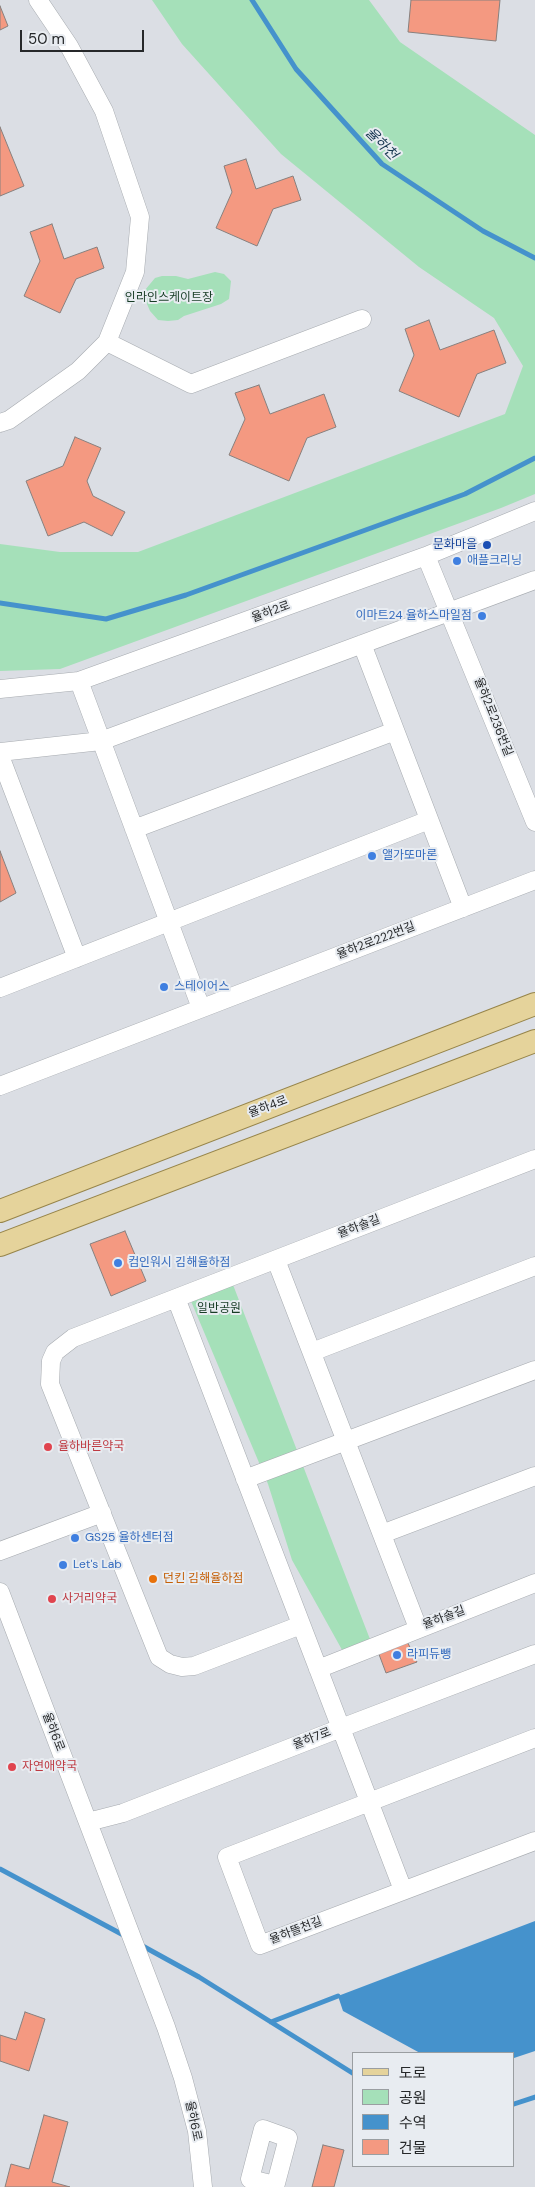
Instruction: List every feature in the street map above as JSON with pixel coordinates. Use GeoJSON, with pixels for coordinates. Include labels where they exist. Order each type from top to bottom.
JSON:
{"type":"FeatureCollection","features":[{"type":"Feature","properties":{"kind":"main road","name":"율하4로"},"geometry":{"type":"LineString","coordinates":[[0,1211],[535,1004]]}},
{"type":"Feature","properties":{"kind":"main road"},"geometry":{"type":"LineString","coordinates":[[0,1245],[535,1041]]}},
{"type":"Feature","properties":{"kind":"street"},"geometry":{"type":"LineString","coordinates":[[0,423],[9,420],[78,371],[107,342],[135,272],[140,218],[104,112],[69,46],[38,0]]}},
{"type":"Feature","properties":{"kind":"street"},"geometry":{"type":"LineString","coordinates":[[107,342],[191,384],[362,319]]}},
{"type":"Feature","properties":{"kind":"street","name":"율하2로"},"geometry":{"type":"LineString","coordinates":[[0,689],[79,681],[426,556],[535,511]]}},
{"type":"Feature","properties":{"kind":"street","name":"율하2로236번길"},"geometry":{"type":"LineString","coordinates":[[426,556],[535,822]]}},
{"type":"Feature","properties":{"kind":"street"},"geometry":{"type":"LineString","coordinates":[[0,752],[101,741],[535,580]]}},
{"type":"Feature","properties":{"kind":"street"},"geometry":{"type":"LineString","coordinates":[[362,644],[462,908]]}},
{"type":"Feature","properties":{"kind":"street"},"geometry":{"type":"LineString","coordinates":[[79,681],[201,1008]]}},
{"type":"Feature","properties":{"kind":"street"},"geometry":{"type":"LineString","coordinates":[[134,829],[395,730]]}},
{"type":"Feature","properties":{"kind":"street"},"geometry":{"type":"LineString","coordinates":[[0,756],[77,958]]}},
{"type":"Feature","properties":{"kind":"street"},"geometry":{"type":"LineString","coordinates":[[0,988],[429,820]]}},
{"type":"Feature","properties":{"kind":"street","name":"율하2로222번길"},"geometry":{"type":"LineString","coordinates":[[0,1086],[535,880]]}},
{"type":"Feature","properties":{"kind":"street","name":"율하솔길"},"geometry":{"type":"LineString","coordinates":[[535,1159],[276,1260],[418,1628],[535,1583]]}},
{"type":"Feature","properties":{"kind":"street"},"geometry":{"type":"LineString","coordinates":[[276,1260],[73,1338],[55,1352],[50,1361],[50,1384],[159,1657],[170,1664],[182,1668],[194,1666],[301,1625]]}},
{"type":"Feature","properties":{"kind":"street"},"geometry":{"type":"LineString","coordinates":[[312,1352],[535,1266]]}},
{"type":"Feature","properties":{"kind":"street"},"geometry":{"type":"LineString","coordinates":[[176,1298],[403,1890]]}},
{"type":"Feature","properties":{"kind":"street"},"geometry":{"type":"LineString","coordinates":[[245,1479],[535,1370]]}},
{"type":"Feature","properties":{"kind":"street"},"geometry":{"type":"LineString","coordinates":[[382,1534],[535,1476]]}},
{"type":"Feature","properties":{"kind":"street"},"geometry":{"type":"LineString","coordinates":[[0,1551],[102,1513]]}},
{"type":"Feature","properties":{"kind":"street","name":"율하6로"},"geometry":{"type":"LineString","coordinates":[[0,1592],[166,2027],[183,2078],[197,2131],[203,2187]]}},
{"type":"Feature","properties":{"kind":"street"},"geometry":{"type":"LineString","coordinates":[[318,1668],[418,1628]]}},
{"type":"Feature","properties":{"kind":"street","name":"율하7로"},"geometry":{"type":"LineString","coordinates":[[88,1822],[123,1813],[535,1654]]}},
{"type":"Feature","properties":{"kind":"street","name":"율하뜰천길"},"geometry":{"type":"LineString","coordinates":[[535,1738],[226,1857],[260,1945],[535,1840]]}},
{"type":"Feature","properties":{"kind":"green space"},"geometry":{"type":"Polygon","coordinates":[[[152,0],[369,0],[400,42],[535,135],[535,494],[60,669],[0,671],[0,544],[60,552],[138,552],[505,414],[523,366],[494,318],[419,267],[281,154],[182,44],[152,0]]]}},
{"type":"Feature","properties":{"kind":"green space","name":"인라인스케이트장"},"geometry":{"type":"Polygon","coordinates":[[[215,272],[224,274],[231,281],[229,299],[221,304],[184,316],[178,320],[168,321],[158,320],[150,311],[144,297],[145,290],[155,278],[176,276],[188,279],[215,272]]]}},
{"type":"Feature","properties":{"kind":"green space","name":"일반공원"},"geometry":{"type":"Polygon","coordinates":[[[230,1277],[373,1647],[346,1657],[292,1560],[268,1484],[188,1294],[230,1277]]]}},
{"type":"Feature","properties":{"kind":"water"},"geometry":{"type":"Polygon","coordinates":[[[535,1921],[535,2051],[515,2058],[515,2052],[418,2052],[343,2011],[338,1996],[535,1921]]]}},
{"type":"Feature","properties":{"kind":"building"},"geometry":{"type":"Polygon","coordinates":[[[411,0],[500,0],[496,41],[408,32],[411,0]]]}},
{"type":"Feature","properties":{"kind":"building"},"geometry":{"type":"Polygon","coordinates":[[[0,6],[8,26],[0,30],[0,6]]]}},
{"type":"Feature","properties":{"kind":"building"},"geometry":{"type":"Polygon","coordinates":[[[0,127],[24,186],[0,196],[0,127]]]}},
{"type":"Feature","properties":{"kind":"building"},"geometry":{"type":"Polygon","coordinates":[[[246,159],[256,189],[293,176],[301,200],[273,209],[257,246],[216,228],[232,192],[224,166],[246,159]]]}},
{"type":"Feature","properties":{"kind":"building"},"geometry":{"type":"Polygon","coordinates":[[[52,224],[64,259],[97,247],[104,268],[76,279],[60,313],[24,296],[40,261],[30,232],[52,224]]]}},
{"type":"Feature","properties":{"kind":"building"},"geometry":{"type":"Polygon","coordinates":[[[429,320],[440,350],[494,330],[506,363],[477,374],[459,417],[399,391],[414,355],[405,329],[429,320]]]}},
{"type":"Feature","properties":{"kind":"building"},"geometry":{"type":"Polygon","coordinates":[[[259,385],[270,414],[324,394],[336,427],[307,438],[289,481],[229,455],[245,419],[235,393],[259,385]]]}},
{"type":"Feature","properties":{"kind":"building"},"geometry":{"type":"Polygon","coordinates":[[[75,437],[101,448],[87,481],[93,496],[125,512],[112,536],[84,522],[48,536],[26,481],[63,466],[75,437]]]}},
{"type":"Feature","properties":{"kind":"building"},"geometry":{"type":"Polygon","coordinates":[[[0,851],[16,893],[0,902],[0,851]]]}},
{"type":"Feature","properties":{"kind":"building","name":"컴인워시 김해율하점"},"geometry":{"type":"Polygon","coordinates":[[[125,1231],[146,1281],[111,1296],[90,1244],[125,1231]]]}},
{"type":"Feature","properties":{"kind":"building","name":"라피듀뺑"},"geometry":{"type":"Polygon","coordinates":[[[406,1639],[417,1662],[386,1673],[377,1649],[406,1639]]]}},
{"type":"Feature","properties":{"kind":"building"},"geometry":{"type":"Polygon","coordinates":[[[25,2012],[45,2019],[29,2071],[0,2061],[0,2035],[16,2040],[25,2012]]]}},
{"type":"Feature","properties":{"kind":"building"},"geometry":{"type":"Polygon","coordinates":[[[44,2115],[68,2122],[52,2182],[70,2187],[5,2187],[11,2164],[29,2169],[44,2115]]]}},
{"type":"Feature","properties":{"kind":"building"},"geometry":{"type":"Polygon","coordinates":[[[323,2145],[344,2150],[334,2187],[312,2187],[323,2145]]]}},
{"type":"Feature","properties":{"kind":"waterway","name":"율하천"},"geometry":{"type":"LineString","coordinates":[[252,0],[296,69],[382,164],[483,231],[535,258]]}},
{"type":"Feature","properties":{"kind":"waterway"},"geometry":{"type":"LineString","coordinates":[[0,603],[106,619],[186,595],[465,494],[535,458]]}},
{"type":"Feature","properties":{"kind":"waterway"},"geometry":{"type":"LineString","coordinates":[[0,1869],[127,1937]]}},
{"type":"Feature","properties":{"kind":"waterway"},"geometry":{"type":"LineString","coordinates":[[139,1944],[199,1977],[352,2073]]}},
{"type":"Feature","properties":{"kind":"waterway"},"geometry":{"type":"LineString","coordinates":[[271,2022],[338,1996]]}},
{"type":"Feature","properties":{"kind":"waterway"},"geometry":{"type":"LineString","coordinates":[[515,2104],[535,2097]]}},
{"type":"Feature","properties":{"kind":"place","name":"문화마을"},"geometry":{"type":"Point","coordinates":[487,545]}},
{"type":"Feature","properties":{"kind":"place","name":"애플크리닝"},"geometry":{"type":"Point","coordinates":[457,561]}},
{"type":"Feature","properties":{"kind":"place","name":"이마트24 율하스마일점"},"geometry":{"type":"Point","coordinates":[482,616]}},
{"type":"Feature","properties":{"kind":"place","name":"앨가또마론"},"geometry":{"type":"Point","coordinates":[372,856]}},
{"type":"Feature","properties":{"kind":"place","name":"스테이어스"},"geometry":{"type":"Point","coordinates":[164,987]}},
{"type":"Feature","properties":{"kind":"place","name":"컴인워시 김해율하점"},"geometry":{"type":"Point","coordinates":[118,1263]}},
{"type":"Feature","properties":{"kind":"place","name":"율하바른약국"},"geometry":{"type":"Point","coordinates":[48,1447]}},
{"type":"Feature","properties":{"kind":"place","name":"GS25 율하센터점"},"geometry":{"type":"Point","coordinates":[75,1538]}},
{"type":"Feature","properties":{"kind":"place","name":"Let's Lab"},"geometry":{"type":"Point","coordinates":[63,1565]}},
{"type":"Feature","properties":{"kind":"place","name":"던킨 김해율하점"},"geometry":{"type":"Point","coordinates":[153,1579]}},
{"type":"Feature","properties":{"kind":"place","name":"사거리약국"},"geometry":{"type":"Point","coordinates":[52,1599]}},
{"type":"Feature","properties":{"kind":"place","name":"라피듀뺑"},"geometry":{"type":"Point","coordinates":[397,1655]}},
{"type":"Feature","properties":{"kind":"place","name":"자연애약국"},"geometry":{"type":"Point","coordinates":[12,1767]}}]}
